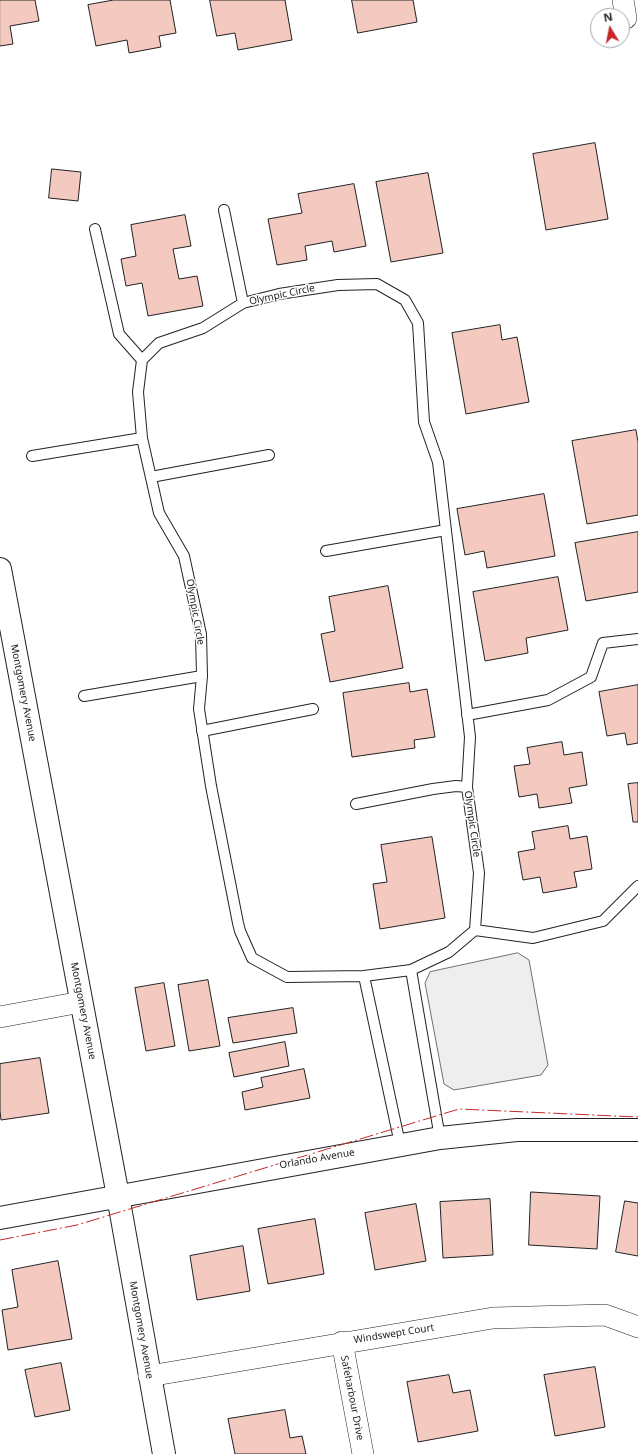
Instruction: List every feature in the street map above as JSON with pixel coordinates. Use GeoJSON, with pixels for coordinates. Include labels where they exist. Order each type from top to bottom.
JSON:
{"type":"FeatureCollection","features":[{"type":"Feature","properties":{"kind":"street","name":"Montgomery Avenue"},"geometry":{"type":"LineString","coordinates":[[0,569],[118,1196],[164,1454]]}},
{"type":"Feature","properties":{"kind":"street"},"geometry":{"type":"LineString","coordinates":[[0,1017],[81,1002]]}},
{"type":"Feature","properties":{"kind":"street","name":"Orlando Avenue"},"geometry":{"type":"LineString","coordinates":[[0,1218],[400,1144],[440,1138],[517,1130],[638,1130]]}},
{"type":"Feature","properties":{"kind":"street","name":"Windswept Court"},"geometry":{"type":"LineString","coordinates":[[149,1376],[342,1342],[493,1318],[605,1315],[638,1327]]}},
{"type":"Feature","properties":{"kind":"street","name":"Safeharbour Drive"},"geometry":{"type":"LineString","coordinates":[[342,1342],[363,1454]]}},
{"type":"Feature","properties":{"kind":"lane"},"geometry":{"type":"LineString","coordinates":[[224,210],[243,303]]}},
{"type":"Feature","properties":{"kind":"lane"},"geometry":{"type":"LineString","coordinates":[[95,228],[119,334],[142,360]]}},
{"type":"Feature","properties":{"kind":"lane","name":"Olympic Circle"},"geometry":{"type":"LineString","coordinates":[[338,284],[377,284],[405,300],[418,323],[424,422],[438,462],[470,737],[467,787],[479,873],[474,930],[449,952],[411,970],[364,976],[287,977],[252,958],[239,927],[211,786],[199,709],[202,676],[201,634],[184,556],[159,513],[142,438],[138,392],[142,360],[159,343],[203,328],[243,303],[278,294],[338,284]]}},
{"type":"Feature","properties":{"kind":"lane"},"geometry":{"type":"LineString","coordinates":[[32,456],[142,438]]}},
{"type":"Feature","properties":{"kind":"lane"},"geometry":{"type":"LineString","coordinates":[[151,477],[269,454]]}},
{"type":"Feature","properties":{"kind":"lane"},"geometry":{"type":"LineString","coordinates":[[326,551],[446,530]]}},
{"type":"Feature","properties":{"kind":"lane"},"geometry":{"type":"LineString","coordinates":[[467,715],[548,700],[591,677],[603,643],[638,639]]}},
{"type":"Feature","properties":{"kind":"lane"},"geometry":{"type":"LineString","coordinates":[[84,696],[202,676]]}},
{"type":"Feature","properties":{"kind":"lane"},"geometry":{"type":"LineString","coordinates":[[202,731],[313,710]]}},
{"type":"Feature","properties":{"kind":"lane"},"geometry":{"type":"LineString","coordinates":[[356,804],[434,789],[456,786],[467,787]]}},
{"type":"Feature","properties":{"kind":"lane"},"geometry":{"type":"LineString","coordinates":[[474,930],[533,938],[603,921],[638,886]]}},
{"type":"Feature","properties":{"kind":"lane"},"geometry":{"type":"LineString","coordinates":[[411,970],[440,1138]]}},
{"type":"Feature","properties":{"kind":"lane"},"geometry":{"type":"LineString","coordinates":[[364,976],[400,1144]]}},
{"type":"Feature","properties":{"kind":"shaded area"},"geometry":{"type":"Polygon","coordinates":[[[518,953],[529,960],[548,1065],[541,1075],[454,1090],[444,1084],[425,983],[430,972],[518,953]]]}},
{"type":"Feature","properties":{"kind":"building"},"geometry":{"type":"Polygon","coordinates":[[[0,0],[35,0],[39,21],[10,26],[13,44],[0,46],[0,0]]]}},
{"type":"Feature","properties":{"kind":"building"},"geometry":{"type":"Polygon","coordinates":[[[114,0],[170,0],[176,33],[159,36],[161,47],[129,53],[127,40],[96,46],[88,5],[114,0]]]}},
{"type":"Feature","properties":{"kind":"building"},"geometry":{"type":"Polygon","coordinates":[[[210,0],[285,0],[292,40],[238,50],[235,33],[217,36],[210,0]]]}},
{"type":"Feature","properties":{"kind":"building"},"geometry":{"type":"Polygon","coordinates":[[[352,0],[413,0],[417,22],[358,33],[352,0]]]}},
{"type":"Feature","properties":{"kind":"building"},"geometry":{"type":"Polygon","coordinates":[[[595,143],[608,219],[546,230],[533,154],[595,143]]]}},
{"type":"Feature","properties":{"kind":"building"},"geometry":{"type":"Polygon","coordinates":[[[52,169],[81,172],[78,201],[49,198],[52,169]]]}},
{"type":"Feature","properties":{"kind":"building"},"geometry":{"type":"Polygon","coordinates":[[[428,173],[443,253],[391,262],[376,182],[428,173]]]}},
{"type":"Feature","properties":{"kind":"building"},"geometry":{"type":"Polygon","coordinates":[[[354,184],[366,246],[334,252],[332,241],[305,246],[307,260],[277,265],[268,219],[302,213],[298,194],[354,184]]]}},
{"type":"Feature","properties":{"kind":"building"},"geometry":{"type":"Polygon","coordinates":[[[185,215],[191,246],[173,249],[179,279],[197,276],[203,306],[148,316],[142,283],[126,286],[121,259],[136,256],[131,225],[185,215]]]}},
{"type":"Feature","properties":{"kind":"building"},"geometry":{"type":"Polygon","coordinates":[[[500,325],[502,340],[517,337],[529,402],[466,414],[452,333],[500,325]]]}},
{"type":"Feature","properties":{"kind":"building"},"geometry":{"type":"Polygon","coordinates":[[[636,430],[638,442],[638,515],[587,524],[572,441],[636,430]]]}},
{"type":"Feature","properties":{"kind":"building"},"geometry":{"type":"Polygon","coordinates":[[[544,494],[555,556],[487,568],[484,551],[465,555],[457,509],[544,494]]]}},
{"type":"Feature","properties":{"kind":"building"},"geometry":{"type":"Polygon","coordinates":[[[638,532],[638,592],[586,601],[575,543],[638,532]]]}},
{"type":"Feature","properties":{"kind":"building"},"geometry":{"type":"Polygon","coordinates":[[[558,577],[568,630],[526,638],[528,653],[485,661],[473,592],[558,577]]]}},
{"type":"Feature","properties":{"kind":"building"},"geometry":{"type":"Polygon","coordinates":[[[388,586],[403,668],[330,682],[321,634],[335,631],[329,597],[388,586]]]}},
{"type":"Feature","properties":{"kind":"building"},"geometry":{"type":"Polygon","coordinates":[[[409,683],[410,692],[427,689],[435,737],[414,740],[415,748],[352,757],[343,693],[409,683]]]}},
{"type":"Feature","properties":{"kind":"building"},"geometry":{"type":"Polygon","coordinates":[[[638,685],[638,743],[627,745],[625,733],[607,736],[599,692],[638,685]]]}},
{"type":"Feature","properties":{"kind":"building"},"geometry":{"type":"Polygon","coordinates":[[[562,742],[564,755],[582,752],[587,785],[569,788],[572,803],[539,808],[537,794],[519,797],[514,766],[530,764],[527,748],[562,742]]]}},
{"type":"Feature","properties":{"kind":"building"},"geometry":{"type":"Polygon","coordinates":[[[638,783],[638,822],[633,822],[628,784],[638,783]]]}},
{"type":"Feature","properties":{"kind":"building"},"geometry":{"type":"Polygon","coordinates":[[[568,826],[570,839],[587,836],[592,869],[574,872],[577,887],[543,893],[540,877],[523,880],[518,852],[535,849],[532,832],[568,826]]]}},
{"type":"Feature","properties":{"kind":"building"},"geometry":{"type":"Polygon","coordinates":[[[432,837],[445,918],[380,929],[373,884],[387,882],[381,845],[432,837]]]}},
{"type":"Feature","properties":{"kind":"building"},"geometry":{"type":"Polygon","coordinates":[[[208,980],[220,1046],[189,1051],[178,985],[208,980]]]}},
{"type":"Feature","properties":{"kind":"building"},"geometry":{"type":"Polygon","coordinates":[[[164,983],[175,1046],[146,1051],[135,988],[164,983]]]}},
{"type":"Feature","properties":{"kind":"building"},"geometry":{"type":"Polygon","coordinates":[[[293,1008],[297,1033],[233,1043],[228,1018],[293,1008]]]}},
{"type":"Feature","properties":{"kind":"building"},"geometry":{"type":"Polygon","coordinates":[[[285,1042],[289,1066],[234,1077],[229,1053],[285,1042]]]}},
{"type":"Feature","properties":{"kind":"building"},"geometry":{"type":"Polygon","coordinates":[[[40,1058],[49,1113],[1,1120],[0,1064],[40,1058]]]}},
{"type":"Feature","properties":{"kind":"building"},"geometry":{"type":"Polygon","coordinates":[[[304,1069],[310,1098],[245,1110],[242,1092],[263,1087],[261,1078],[304,1069]]]}},
{"type":"Feature","properties":{"kind":"building"},"geometry":{"type":"Polygon","coordinates":[[[531,1192],[600,1196],[597,1249],[529,1245],[531,1192]]]}},
{"type":"Feature","properties":{"kind":"building"},"geometry":{"type":"Polygon","coordinates":[[[490,1199],[493,1255],[443,1258],[440,1202],[490,1199]]]}},
{"type":"Feature","properties":{"kind":"building"},"geometry":{"type":"Polygon","coordinates":[[[625,1201],[638,1203],[638,1256],[616,1252],[625,1201]]]}},
{"type":"Feature","properties":{"kind":"building"},"geometry":{"type":"Polygon","coordinates":[[[416,1204],[426,1261],[375,1270],[365,1213],[416,1204]]]}},
{"type":"Feature","properties":{"kind":"building"},"geometry":{"type":"Polygon","coordinates":[[[315,1219],[324,1274],[268,1284],[258,1229],[315,1219]]]}},
{"type":"Feature","properties":{"kind":"building"},"geometry":{"type":"Polygon","coordinates":[[[243,1246],[250,1291],[197,1300],[190,1256],[243,1246]]]}},
{"type":"Feature","properties":{"kind":"building"},"geometry":{"type":"Polygon","coordinates":[[[58,1261],[72,1339],[8,1350],[2,1310],[18,1307],[12,1270],[58,1261]]]}},
{"type":"Feature","properties":{"kind":"building"},"geometry":{"type":"Polygon","coordinates":[[[61,1363],[70,1410],[35,1417],[25,1370],[61,1363]]]}},
{"type":"Feature","properties":{"kind":"building"},"geometry":{"type":"Polygon","coordinates":[[[595,1367],[605,1427],[555,1436],[544,1375],[595,1367]]]}},
{"type":"Feature","properties":{"kind":"building"},"geometry":{"type":"Polygon","coordinates":[[[449,1375],[453,1393],[470,1390],[478,1431],[418,1442],[407,1382],[449,1375]]]}},
{"type":"Feature","properties":{"kind":"building"},"geometry":{"type":"Polygon","coordinates":[[[285,1410],[290,1438],[302,1436],[306,1454],[235,1454],[228,1419],[285,1410]]]}},
{"type":"Feature","properties":{"kind":"power"},"geometry":{"type":"LineString","coordinates":[[0,1240],[77,1225],[459,1109],[638,1117]]}}]}
